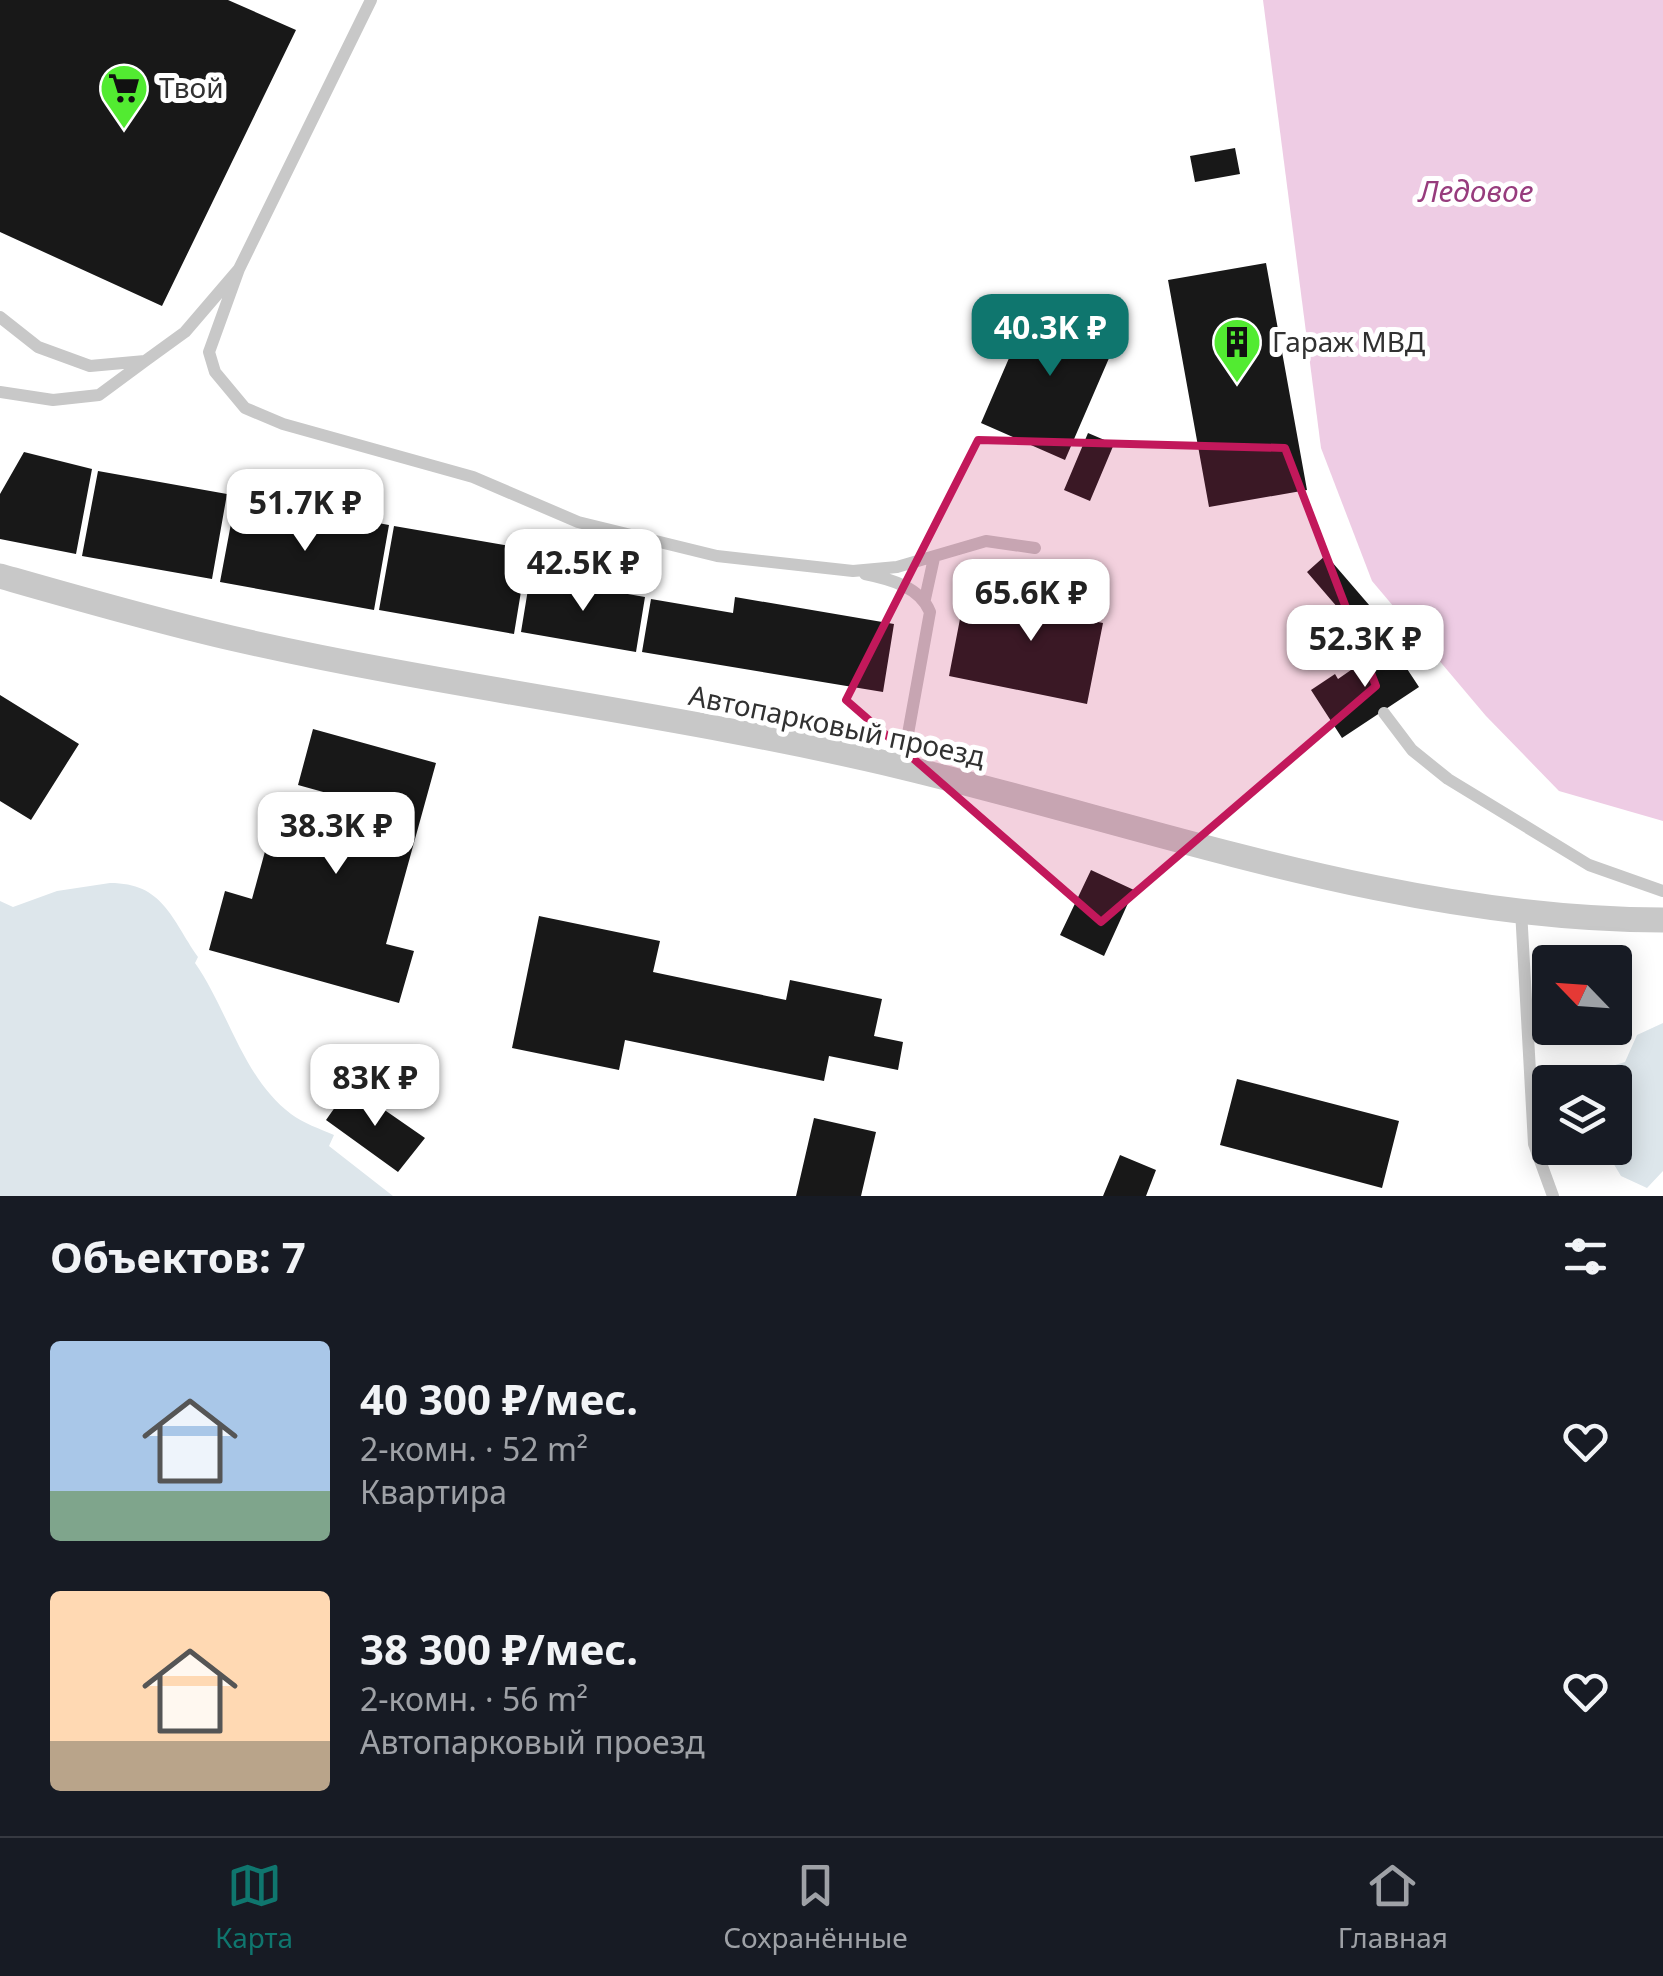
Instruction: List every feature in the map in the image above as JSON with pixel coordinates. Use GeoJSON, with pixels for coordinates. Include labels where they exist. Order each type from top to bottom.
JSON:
{"type":"FeatureCollection","features":[{"type":"Feature","properties":{"kind":"street","name":"Автопарковый проезд"},"geometry":{"type":"LineString","coordinates":[[0,576],[233,638],[902,767],[1176,841],[1386,887],[1521,910],[1663,920]]}},
{"type":"Feature","properties":{"kind":"lane"},"geometry":{"type":"LineString","coordinates":[[371,0],[239,270],[209,352],[215,372],[245,408],[283,424],[473,477],[541,508],[619,534],[766,564],[853,571],[894,581],[925,600]]}},
{"type":"Feature","properties":{"kind":"lane"},"geometry":{"type":"LineString","coordinates":[[0,392],[53,400],[100,396],[185,332],[239,270]]}},
{"type":"Feature","properties":{"kind":"lane"},"geometry":{"type":"LineString","coordinates":[[0,317],[38,347],[90,366],[145,361]]}},
{"type":"Feature","properties":{"kind":"lane"},"geometry":{"type":"LineString","coordinates":[[853,571],[934,558],[986,541],[1034,548]]}},
{"type":"Feature","properties":{"kind":"lane"},"geometry":{"type":"LineString","coordinates":[[902,767],[928,641],[930,612],[925,600],[934,558]]}},
{"type":"Feature","properties":{"kind":"lane"},"geometry":{"type":"LineString","coordinates":[[1384,713],[1412,750],[1448,780],[1589,865],[1663,891]]}},
{"type":"Feature","properties":{"kind":"lane"},"geometry":{"type":"LineString","coordinates":[[1521,910],[1534,1144],[1553,1196]]}},
{"type":"Feature","properties":{"kind":"highlighted area"},"geometry":{"type":"Polygon","coordinates":[[[978,440],[1285,448],[1376,686],[1101,922],[846,700],[978,440]]]}},
{"type":"Feature","properties":{"kind":"shaded area"},"geometry":{"type":"Polygon","coordinates":[[[110,883],[142,889],[164,905],[198,957],[195,963],[260,1082],[291,1114],[334,1135],[329,1146],[393,1196],[0,1196],[0,901],[13,907],[57,891],[110,883]]]}},
{"type":"Feature","properties":{"kind":"shaded area"},"geometry":{"type":"Polygon","coordinates":[[[1663,1023],[1663,1171],[1647,1188],[1621,1176],[1614,1165],[1632,1165],[1632,1065],[1615,1065],[1625,1062],[1637,1035],[1663,1023]]]}},
{"type":"Feature","properties":{"kind":"water","name":"Ледовое"},"geometry":{"type":"Polygon","coordinates":[[[1263,0],[1663,0],[1663,821],[1559,791],[1486,716],[1372,581],[1321,448],[1263,0]]]}},
{"type":"Feature","properties":{"kind":"building","name":"Твой"},"geometry":{"type":"Polygon","coordinates":[[[0,0],[228,0],[296,30],[162,306],[0,232],[0,0]]]}},
{"type":"Feature","properties":{"kind":"building"},"geometry":{"type":"Polygon","coordinates":[[[1235,148],[1240,174],[1195,182],[1190,156],[1235,148]]]}},
{"type":"Feature","properties":{"kind":"building","name":"Гараж МВД"},"geometry":{"type":"Polygon","coordinates":[[[1266,263],[1307,490],[1209,507],[1168,280],[1266,263]]]}},
{"type":"Feature","properties":{"kind":"building"},"geometry":{"type":"Polygon","coordinates":[[[1035,298],[1119,335],[1065,460],[981,423],[1035,298]]]}},
{"type":"Feature","properties":{"kind":"building"},"geometry":{"type":"Polygon","coordinates":[[[1088,433],[1114,444],[1090,501],[1064,490],[1088,433]]]}},
{"type":"Feature","properties":{"kind":"building"},"geometry":{"type":"Polygon","coordinates":[[[24,452],[92,469],[76,554],[0,539],[0,494],[24,452]]]}},
{"type":"Feature","properties":{"kind":"building"},"geometry":{"type":"Polygon","coordinates":[[[98,471],[227,494],[212,579],[82,556],[98,471]]]}},
{"type":"Feature","properties":{"kind":"building"},"geometry":{"type":"Polygon","coordinates":[[[236,497],[389,525],[374,610],[220,582],[236,497]]]}},
{"type":"Feature","properties":{"kind":"building"},"geometry":{"type":"Polygon","coordinates":[[[394,526],[528,549],[514,634],[379,610],[394,526]]]}},
{"type":"Feature","properties":{"kind":"building"},"geometry":{"type":"Polygon","coordinates":[[[1326,555],[1382,620],[1363,637],[1307,572],[1326,555]]]}},
{"type":"Feature","properties":{"kind":"building"},"geometry":{"type":"Polygon","coordinates":[[[530,577],[645,597],[636,652],[521,632],[530,577]]]}},
{"type":"Feature","properties":{"kind":"building"},"geometry":{"type":"Polygon","coordinates":[[[1068,578],[1101,584],[1093,621],[1103,623],[1087,704],[949,676],[965,593],[1061,612],[1068,578]]]}},
{"type":"Feature","properties":{"kind":"building"},"geometry":{"type":"Polygon","coordinates":[[[735,597],[894,624],[883,692],[642,652],[651,599],[733,613],[735,597]]]}},
{"type":"Feature","properties":{"kind":"building"},"geometry":{"type":"Polygon","coordinates":[[[1390,643],[1419,687],[1342,738],[1311,690],[1335,674],[1338,679],[1390,643]]]}},
{"type":"Feature","properties":{"kind":"building"},"geometry":{"type":"Polygon","coordinates":[[[0,695],[79,744],[31,820],[0,801],[0,695]]]}},
{"type":"Feature","properties":{"kind":"building"},"geometry":{"type":"Polygon","coordinates":[[[313,729],[436,763],[386,944],[414,951],[399,1003],[209,950],[225,891],[252,899],[273,822],[359,846],[370,805],[298,785],[313,729]]]}},
{"type":"Feature","properties":{"kind":"building"},"geometry":{"type":"Polygon","coordinates":[[[1091,870],[1134,890],[1104,956],[1060,935],[1091,870]]]}},
{"type":"Feature","properties":{"kind":"building"},"geometry":{"type":"Polygon","coordinates":[[[539,916],[660,941],[653,972],[786,1000],[790,980],[882,999],[874,1036],[903,1042],[898,1070],[829,1056],[824,1081],[625,1040],[619,1070],[512,1048],[539,916]]]}},
{"type":"Feature","properties":{"kind":"building"},"geometry":{"type":"Polygon","coordinates":[[[1237,1079],[1399,1121],[1382,1188],[1220,1145],[1237,1079]]]}},
{"type":"Feature","properties":{"kind":"building"},"geometry":{"type":"Polygon","coordinates":[[[350,1086],[425,1138],[398,1172],[326,1120],[350,1086]]]}},
{"type":"Feature","properties":{"kind":"building"},"geometry":{"type":"Polygon","coordinates":[[[814,1118],[876,1132],[861,1196],[796,1196],[814,1118]]]}},
{"type":"Feature","properties":{"kind":"building"},"geometry":{"type":"Polygon","coordinates":[[[1120,1155],[1156,1170],[1146,1196],[1103,1196],[1120,1155]]]}},
{"type":"Feature","properties":{"kind":"place","name":"Твой"},"geometry":{"type":"Point","coordinates":[124,130]}},
{"type":"Feature","properties":{"kind":"place","name":"Гараж МВД"},"geometry":{"type":"Point","coordinates":[1237,384]}}]}
